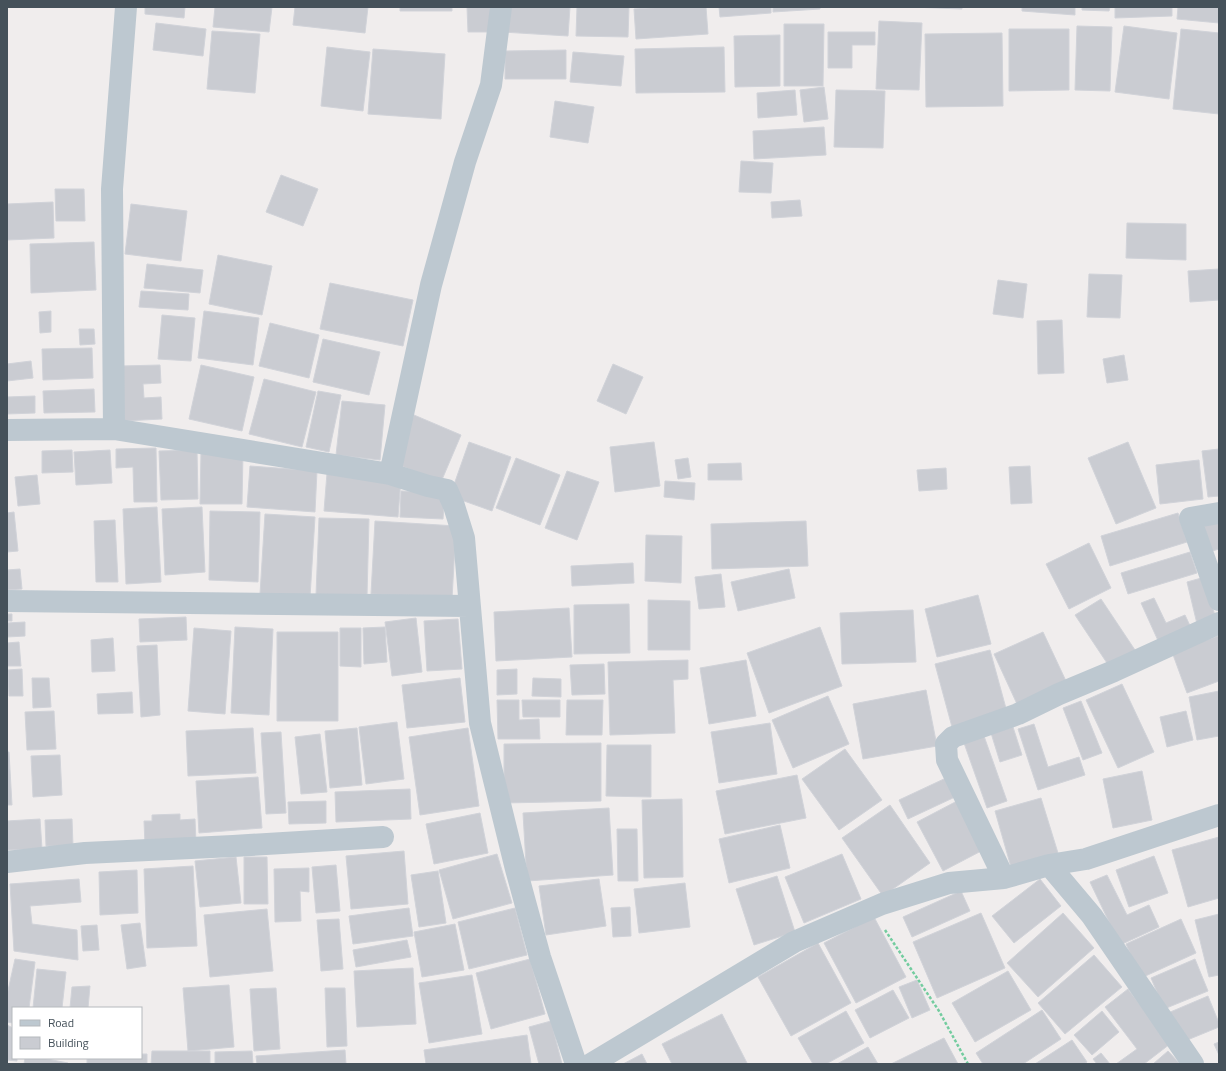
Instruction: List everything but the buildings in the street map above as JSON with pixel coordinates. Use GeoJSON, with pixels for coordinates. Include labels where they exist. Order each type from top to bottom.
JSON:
{"type":"FeatureCollection","features":[{"type":"Feature","properties":{"kind":"street"},"geometry":{"type":"LineString","coordinates":[[114,429],[112,189],[126,7]]}},
{"type":"Feature","properties":{"kind":"street"},"geometry":{"type":"LineString","coordinates":[[390,474],[431,285],[465,162],[492,85],[501,7]]}},
{"type":"Feature","properties":{"kind":"street"},"geometry":{"type":"LineString","coordinates":[[7,430],[114,429],[390,474],[428,486],[447,490],[454,506],[464,538],[480,723],[516,869],[540,957],[576,1064]]}},
{"type":"Feature","properties":{"kind":"street"},"geometry":{"type":"LineString","coordinates":[[1219,513],[1190,518],[1219,600]]}},
{"type":"Feature","properties":{"kind":"street"},"geometry":{"type":"LineString","coordinates":[[7,601],[469,606]]}},
{"type":"Feature","properties":{"kind":"street"},"geometry":{"type":"LineString","coordinates":[[1004,878],[947,760],[946,744],[953,737],[1018,714],[1059,694],[1219,624]]}},
{"type":"Feature","properties":{"kind":"street"},"geometry":{"type":"LineString","coordinates":[[591,1064],[794,942],[882,904],[949,883],[1004,878],[1049,865],[1086,859],[1219,815]]}},
{"type":"Feature","properties":{"kind":"street"},"geometry":{"type":"LineString","coordinates":[[7,862],[85,853],[383,837]]}},
{"type":"Feature","properties":{"kind":"street"},"geometry":{"type":"LineString","coordinates":[[1049,865],[1092,916],[1193,1064]]}},
{"type":"Feature","properties":{"kind":"path"},"geometry":{"type":"LineString","coordinates":[[870,909],[939,1011],[968,1064]]}}]}
